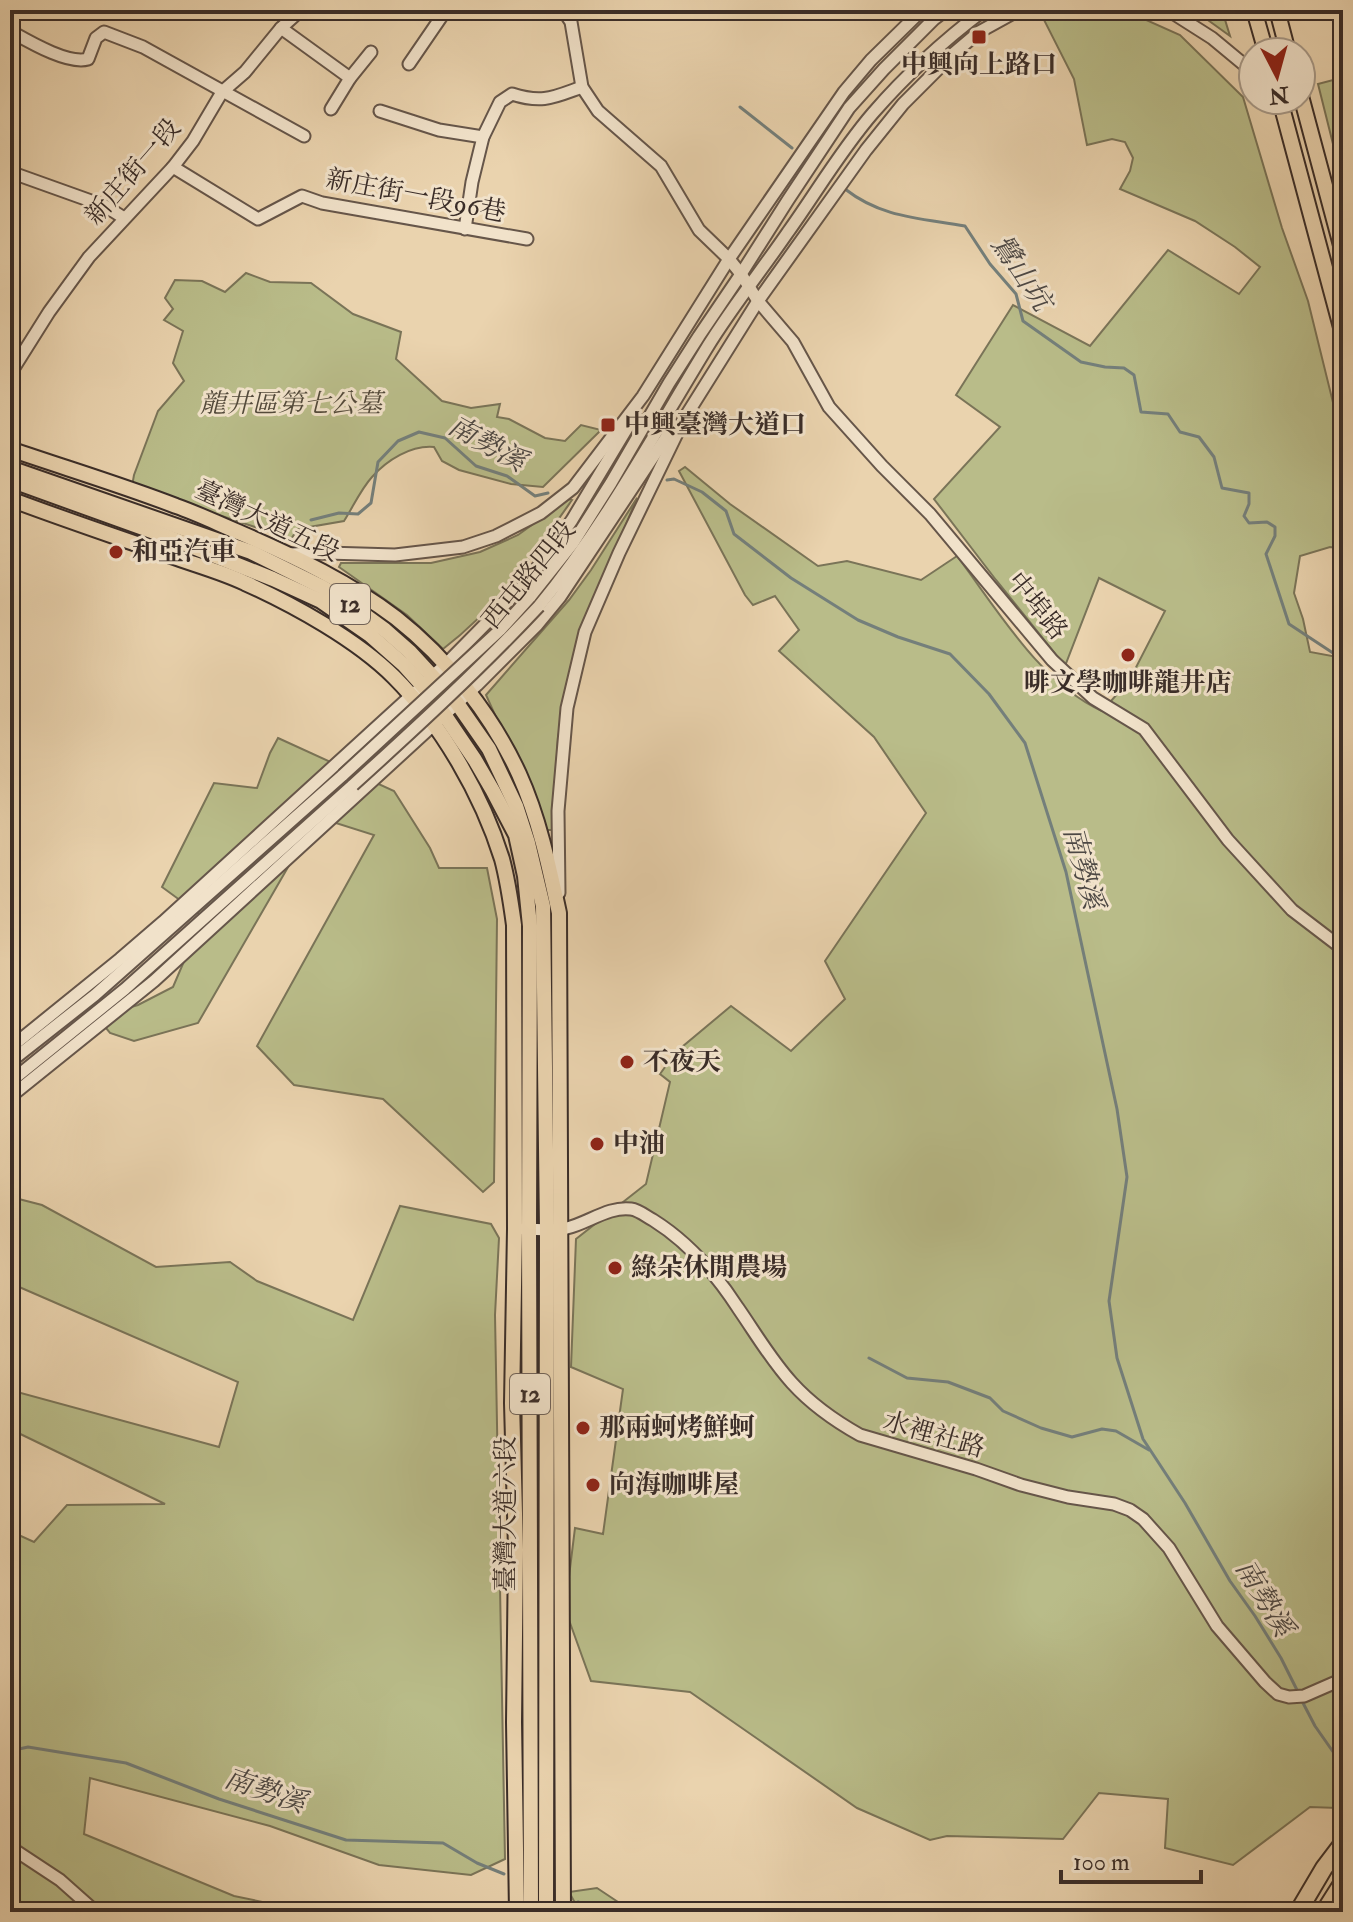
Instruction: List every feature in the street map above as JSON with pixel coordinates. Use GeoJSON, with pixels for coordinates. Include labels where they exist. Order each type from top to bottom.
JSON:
{"type":"FeatureCollection","features":[{"type":"Feature","properties":{"kind":"highway"},"geometry":{"type":"LineString","coordinates":[[1298,1912],[1343,1843]]}},
{"type":"Feature","properties":{"kind":"highway"},"geometry":{"type":"LineString","coordinates":[[1324,1912],[1342,1883]]}},
{"type":"Feature","properties":{"kind":"main road"},"geometry":{"type":"LineString","coordinates":[[1254,10],[1261,36]]}},
{"type":"Feature","properties":{"kind":"main road"},"geometry":{"type":"LineString","coordinates":[[1277,10],[1284,36]]}},
{"type":"Feature","properties":{"kind":"main road"},"geometry":{"type":"LineString","coordinates":[[1284,116],[1343,335]]}},
{"type":"Feature","properties":{"kind":"main road"},"geometry":{"type":"LineString","coordinates":[[1306,116],[1343,253]]}},
{"type":"Feature","properties":{"kind":"main road","name":"臺灣大道五段"},"geometry":{"type":"LineString","coordinates":[[10,449],[177,506],[290,554],[398,619],[446,664],[489,749],[516,806],[543,906]]}},
{"type":"Feature","properties":{"kind":"main road","name":"臺灣大道五段"},"geometry":{"type":"LineString","coordinates":[[10,468],[251,552],[322,587],[385,630],[422,685],[433,725],[462,768],[484,810],[509,889]]}},
{"type":"Feature","properties":{"kind":"main road","name":"臺灣大道五段"},"geometry":{"type":"LineString","coordinates":[[10,480],[273,579],[321,601],[370,635],[404,665],[431,695],[475,760],[516,835],[525,876]]}},
{"type":"Feature","properties":{"kind":"main road","name":"臺灣大道五段"},"geometry":{"type":"LineString","coordinates":[[10,499],[243,582],[311,618],[359,649],[393,676],[463,698],[501,740],[519,773],[546,854],[559,913]]}},
{"type":"Feature","properties":{"kind":"main road","name":"臺灣大道六段"},"geometry":{"type":"LineString","coordinates":[[517,1912],[514,1735],[516,1550],[512,1403],[522,1229],[530,926],[525,876]]}},
{"type":"Feature","properties":{"kind":"main road","name":"臺灣大道六段"},"geometry":{"type":"LineString","coordinates":[[509,889],[514,925],[522,1229],[531,1912]]}},
{"type":"Feature","properties":{"kind":"main road","name":"臺灣大道六段"},"geometry":{"type":"LineString","coordinates":[[543,906],[554,1229],[563,1912]]}},
{"type":"Feature","properties":{"kind":"main road","name":"臺灣大道六段"},"geometry":{"type":"LineString","coordinates":[[546,1912],[559,913]]}},
{"type":"Feature","properties":{"kind":"street","name":"新庄街一段"},"geometry":{"type":"LineString","coordinates":[[10,374],[89,257],[173,167],[193,141],[222,92],[245,72],[281,28],[301,10]]}},
{"type":"Feature","properties":{"kind":"street"},"geometry":{"type":"LineString","coordinates":[[409,64],[446,10]]}},
{"type":"Feature","properties":{"kind":"street"},"geometry":{"type":"LineString","coordinates":[[465,229],[483,137],[500,102],[512,94],[527,99],[549,100],[582,87],[571,22],[563,10]]}},
{"type":"Feature","properties":{"kind":"street","name":"西屯路四段"},"geometry":{"type":"LineString","coordinates":[[251,552],[395,555],[463,547],[496,536],[541,513],[573,488],[643,396],[729,259],[844,92],[871,60],[922,10]]}},
{"type":"Feature","properties":{"kind":"street","name":"西屯路四段"},"geometry":{"type":"LineString","coordinates":[[10,1062],[95,995],[179,922],[500,630],[530,597],[573,543],[669,383],[849,108],[884,69],[946,10]]}},
{"type":"Feature","properties":{"kind":"street","name":"西屯路四段"},"geometry":{"type":"LineString","coordinates":[[10,1082],[125,989],[353,785],[416,728],[539,606],[583,548],[710,342],[845,150],[873,114],[927,57],[984,10]]}},
{"type":"Feature","properties":{"kind":"street"},"geometry":{"type":"LineString","coordinates":[[559,913],[558,811],[567,708],[585,632],[631,526],[684,419],[758,301],[866,150],[903,104],[979,32],[1019,10]]}},
{"type":"Feature","properties":{"kind":"street"},"geometry":{"type":"LineString","coordinates":[[1168,10],[1212,38],[1237,59]]}},
{"type":"Feature","properties":{"kind":"street"},"geometry":{"type":"LineString","coordinates":[[1333,10],[1343,18]]}},
{"type":"Feature","properties":{"kind":"street"},"geometry":{"type":"LineString","coordinates":[[281,28],[350,78]]}},
{"type":"Feature","properties":{"kind":"street"},"geometry":{"type":"LineString","coordinates":[[10,31],[46,49],[84,61],[88,59],[96,38],[104,32],[143,47],[304,136]]}},
{"type":"Feature","properties":{"kind":"street"},"geometry":{"type":"LineString","coordinates":[[331,109],[371,52]]}},
{"type":"Feature","properties":{"kind":"street","name":"中埠路"},"geometry":{"type":"LineString","coordinates":[[582,87],[598,111],[661,166],[699,230],[729,259],[758,301],[793,342],[829,407],[930,514],[1052,660],[1093,698],[1144,729],[1238,852],[1292,910],[1343,949]]}},
{"type":"Feature","properties":{"kind":"street"},"geometry":{"type":"LineString","coordinates":[[380,111],[439,130],[483,137]]}},
{"type":"Feature","properties":{"kind":"street","name":"新庄街一段96巷"},"geometry":{"type":"LineString","coordinates":[[173,167],[258,219],[302,196],[322,203],[527,239]]}},
{"type":"Feature","properties":{"kind":"street"},"geometry":{"type":"LineString","coordinates":[[10,172],[105,206],[124,218]]}},
{"type":"Feature","properties":{"kind":"street","name":"西屯路四段"},"geometry":{"type":"LineString","coordinates":[[10,1048],[198,891],[446,664],[523,586],[572,520],[643,396]]}},
{"type":"Feature","properties":{"kind":"street"},"geometry":{"type":"LineString","coordinates":[[627,495],[673,403]]}},
{"type":"Feature","properties":{"kind":"street"},"geometry":{"type":"LineString","coordinates":[[627,495],[671,430],[684,419]]}},
{"type":"Feature","properties":{"kind":"street","name":"西屯路四段"},"geometry":{"type":"LineString","coordinates":[[10,1097],[143,990],[463,698],[537,625],[560,597],[627,495]]}},
{"type":"Feature","properties":{"kind":"street"},"geometry":{"type":"LineString","coordinates":[[120,959],[179,922]]}},
{"type":"Feature","properties":{"kind":"street"},"geometry":{"type":"LineString","coordinates":[[125,989],[198,940]]}},
{"type":"Feature","properties":{"kind":"street","name":"水裡社路"},"geometry":{"type":"LineString","coordinates":[[522,1229],[554,1229],[589,1221],[606,1213],[633,1209],[661,1225],[697,1256],[718,1279],[763,1347],[792,1383],[820,1409],[860,1435],[1021,1485],[1130,1510],[1143,1519],[1169,1548],[1217,1626],[1278,1694],[1301,1697],[1343,1679]]}},
{"type":"Feature","properties":{"kind":"street"},"geometry":{"type":"LineString","coordinates":[[10,1847],[60,1880],[96,1912]]}},
{"type":"Feature","properties":{"kind":"green space"},"geometry":{"type":"Polygon","coordinates":[[[1124,10],[1180,35],[1237,91],[1237,116],[1249,116],[1282,228],[1308,301],[1343,443],[1343,549],[1330,547],[1300,556],[1294,593],[1310,652],[1343,658],[1343,1783],[1338,1808],[1310,1807],[1233,1865],[1165,1848],[1168,1799],[1099,1793],[1063,1839],[947,1836],[930,1840],[857,1808],[690,1692],[591,1681],[565,1609],[575,1528],[603,1534],[623,1389],[571,1367],[576,1239],[646,1184],[670,1082],[660,1074],[676,1052],[731,1006],[791,1051],[845,999],[825,961],[926,813],[874,737],[779,651],[799,630],[775,596],[753,605],[745,595],[679,471],[685,467],[730,504],[818,566],[847,561],[921,580],[957,556],[1039,664],[1080,698],[1102,711],[1129,681],[1165,611],[1099,578],[1065,666],[934,499],[1000,427],[956,395],[1013,305],[1090,346],[1168,250],[1239,294],[1260,267],[1195,221],[1120,189],[1133,158],[1125,142],[1112,139],[1087,145],[1074,79],[1041,14],[1124,10]]]}},
{"type":"Feature","properties":{"kind":"green space"},"geometry":{"type":"Polygon","coordinates":[[[1194,10],[1222,10],[1230,36],[1194,10]]]}},
{"type":"Feature","properties":{"kind":"green space"},"geometry":{"type":"Polygon","coordinates":[[[1333,80],[1343,85],[1343,184],[1318,84],[1333,80]]]}},
{"type":"Feature","properties":{"kind":"green space","name":"龍井區第七公墓"},"geometry":{"type":"Polygon","coordinates":[[[246,273],[270,282],[311,283],[353,314],[401,332],[396,359],[442,401],[471,408],[500,404],[497,417],[509,419],[545,438],[565,441],[581,425],[601,430],[543,487],[511,484],[459,470],[442,461],[434,447],[408,451],[372,477],[344,521],[298,529],[291,539],[132,486],[158,411],[184,381],[173,363],[183,331],[164,320],[173,309],[165,298],[175,280],[202,281],[225,292],[246,273]]]}},
{"type":"Feature","properties":{"kind":"green space"},"geometry":{"type":"Polygon","coordinates":[[[637,498],[579,645],[558,737],[553,830],[547,830],[486,695],[569,600],[637,498]]]}},
{"type":"Feature","properties":{"kind":"green space"},"geometry":{"type":"Polygon","coordinates":[[[568,499],[572,500],[513,580],[480,616],[443,649],[407,615],[339,567],[341,563],[431,563],[480,552],[518,535],[568,499]]]}},
{"type":"Feature","properties":{"kind":"green space"},"geometry":{"type":"Polygon","coordinates":[[[278,738],[394,791],[439,868],[487,868],[497,919],[494,1182],[483,1192],[383,1099],[294,1085],[257,1046],[374,835],[317,817],[198,1023],[134,1041],[110,1033],[97,1017],[138,1005],[173,987],[203,917],[162,887],[214,783],[257,788],[278,738]]]}},
{"type":"Feature","properties":{"kind":"green space"},"geometry":{"type":"Polygon","coordinates":[[[11,1197],[42,1205],[156,1267],[230,1262],[257,1281],[353,1320],[400,1206],[491,1224],[499,1238],[495,1315],[505,1859],[471,1875],[379,1865],[270,1826],[90,1778],[84,1834],[234,1896],[311,1912],[10,1912],[10,1531],[34,1542],[67,1505],[165,1504],[10,1429],[10,1390],[219,1447],[238,1382],[10,1283],[11,1197]]]}},
{"type":"Feature","properties":{"kind":"green space"},"geometry":{"type":"Polygon","coordinates":[[[597,1888],[633,1912],[580,1912],[569,1892],[597,1888]]]}},
{"type":"Feature","properties":{"kind":"waterway","name":"鷺山坑"},"geometry":{"type":"LineString","coordinates":[[740,107],[792,148]]}},
{"type":"Feature","properties":{"kind":"waterway","name":"鷺山坑"},"geometry":{"type":"LineString","coordinates":[[845,189],[887,211],[965,226],[990,264],[1016,294],[1023,321],[1081,362],[1124,368],[1134,375],[1141,412],[1168,414],[1180,432],[1199,437],[1214,457],[1222,488],[1249,493],[1244,516],[1249,523],[1267,522],[1275,527],[1275,536],[1266,554],[1289,624],[1333,653],[1343,653]]}},
{"type":"Feature","properties":{"kind":"waterway","name":"南勢溪"},"geometry":{"type":"LineString","coordinates":[[311,520],[339,513],[358,514],[371,503],[378,462],[398,441],[419,432],[445,438],[476,466],[507,476],[535,496],[548,493]]}},
{"type":"Feature","properties":{"kind":"waterway","name":"南勢溪"},"geometry":{"type":"LineString","coordinates":[[667,480],[674,479],[702,492],[726,511],[734,534],[791,578],[858,620],[950,654],[989,694],[1025,743],[1066,872],[1117,1109],[1127,1177],[1109,1301],[1117,1358],[1143,1439],[1281,1658],[1299,1694]]}},
{"type":"Feature","properties":{"kind":"waterway","name":"南勢溪"},"geometry":{"type":"LineString","coordinates":[[869,1358],[907,1378],[948,1382],[990,1398],[1003,1411],[1041,1428],[1072,1437],[1102,1429],[1116,1431],[1149,1450]]}},
{"type":"Feature","properties":{"kind":"waterway","name":"南勢溪"},"geometry":{"type":"LineString","coordinates":[[1302,1701],[1343,1766]]}},
{"type":"Feature","properties":{"kind":"waterway","name":"南勢溪"},"geometry":{"type":"LineString","coordinates":[[10,1751],[28,1747],[126,1763],[219,1799],[346,1840],[443,1843],[477,1863],[504,1874]]}},
{"type":"Feature","properties":{"kind":"waterway","name":"南勢溪"},"geometry":{"type":"LineString","coordinates":[[578,1902],[604,1912]]}},
{"type":"Feature","properties":{"kind":"place","name":"中興向上路口"},"geometry":{"type":"Point","coordinates":[979,37]}},
{"type":"Feature","properties":{"kind":"place","name":"中興臺灣大道口"},"geometry":{"type":"Point","coordinates":[608,425]}},
{"type":"Feature","properties":{"kind":"place","name":"和亞汽車"},"geometry":{"type":"Point","coordinates":[116,552]}},
{"type":"Feature","properties":{"kind":"place","name":"啡文學咖啡龍井店"},"geometry":{"type":"Point","coordinates":[1128,655]}},
{"type":"Feature","properties":{"kind":"place","name":"不夜天"},"geometry":{"type":"Point","coordinates":[627,1062]}},
{"type":"Feature","properties":{"kind":"place","name":"中油"},"geometry":{"type":"Point","coordinates":[597,1144]}},
{"type":"Feature","properties":{"kind":"place","name":"綠朵休閒農場"},"geometry":{"type":"Point","coordinates":[615,1268]}},
{"type":"Feature","properties":{"kind":"place","name":"那兩蚵烤鮮蚵"},"geometry":{"type":"Point","coordinates":[583,1428]}},
{"type":"Feature","properties":{"kind":"place","name":"向海咖啡屋"},"geometry":{"type":"Point","coordinates":[593,1485]}}]}
